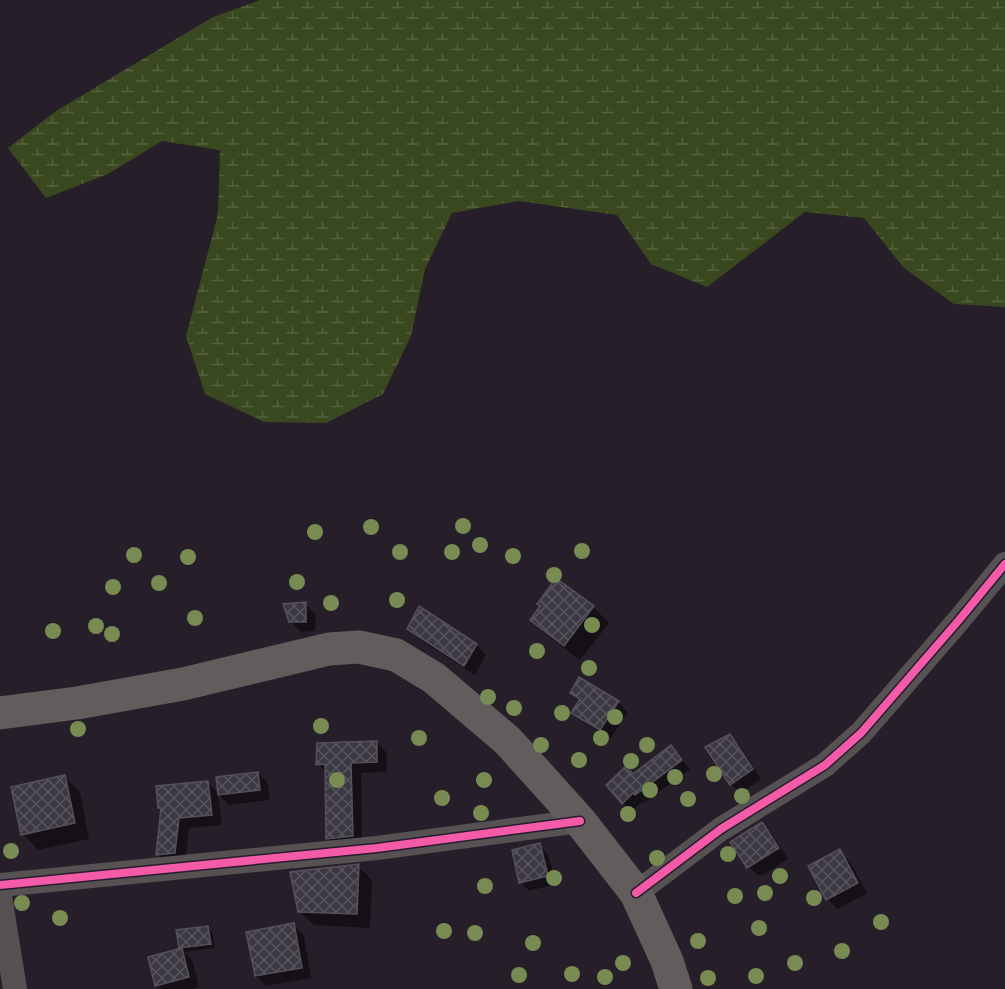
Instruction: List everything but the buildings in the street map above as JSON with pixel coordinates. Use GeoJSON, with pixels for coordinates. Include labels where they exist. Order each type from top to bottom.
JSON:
{"type":"FeatureCollection","features":[{"type":"Feature","properties":{"kind":"main road"},"geometry":{"type":"LineString","coordinates":[[0,713],[77,703],[183,684],[329,650],[359,647],[396,655],[434,678],[508,741],[580,821],[636,892],[667,961],[676,989]]}},
{"type":"Feature","properties":{"kind":"street"},"geometry":{"type":"LineString","coordinates":[[636,892],[721,829],[832,759],[861,733],[1005,564]]}},
{"type":"Feature","properties":{"kind":"street"},"geometry":{"type":"LineString","coordinates":[[0,885],[377,848],[580,821]]}},
{"type":"Feature","properties":{"kind":"street"},"geometry":{"type":"LineString","coordinates":[[0,896],[15,989]]}},
{"type":"Feature","properties":{"kind":"green space"},"geometry":{"type":"Polygon","coordinates":[[[260,0],[1005,0],[1005,307],[954,304],[904,268],[864,218],[805,212],[707,287],[651,264],[617,215],[519,201],[452,213],[425,269],[411,336],[383,394],[326,423],[264,422],[205,394],[186,336],[218,214],[220,150],[162,141],[108,174],[46,198],[8,148],[56,111],[213,17],[260,0]]]}},
{"type":"Feature","properties":{"kind":"cycle path"},"geometry":{"type":"LineString","coordinates":[[636,893],[721,829],[825,765],[861,733],[1005,564]]}},
{"type":"Feature","properties":{"kind":"cycle path"},"geometry":{"type":"LineString","coordinates":[[0,885],[377,848],[580,821]]}}]}
